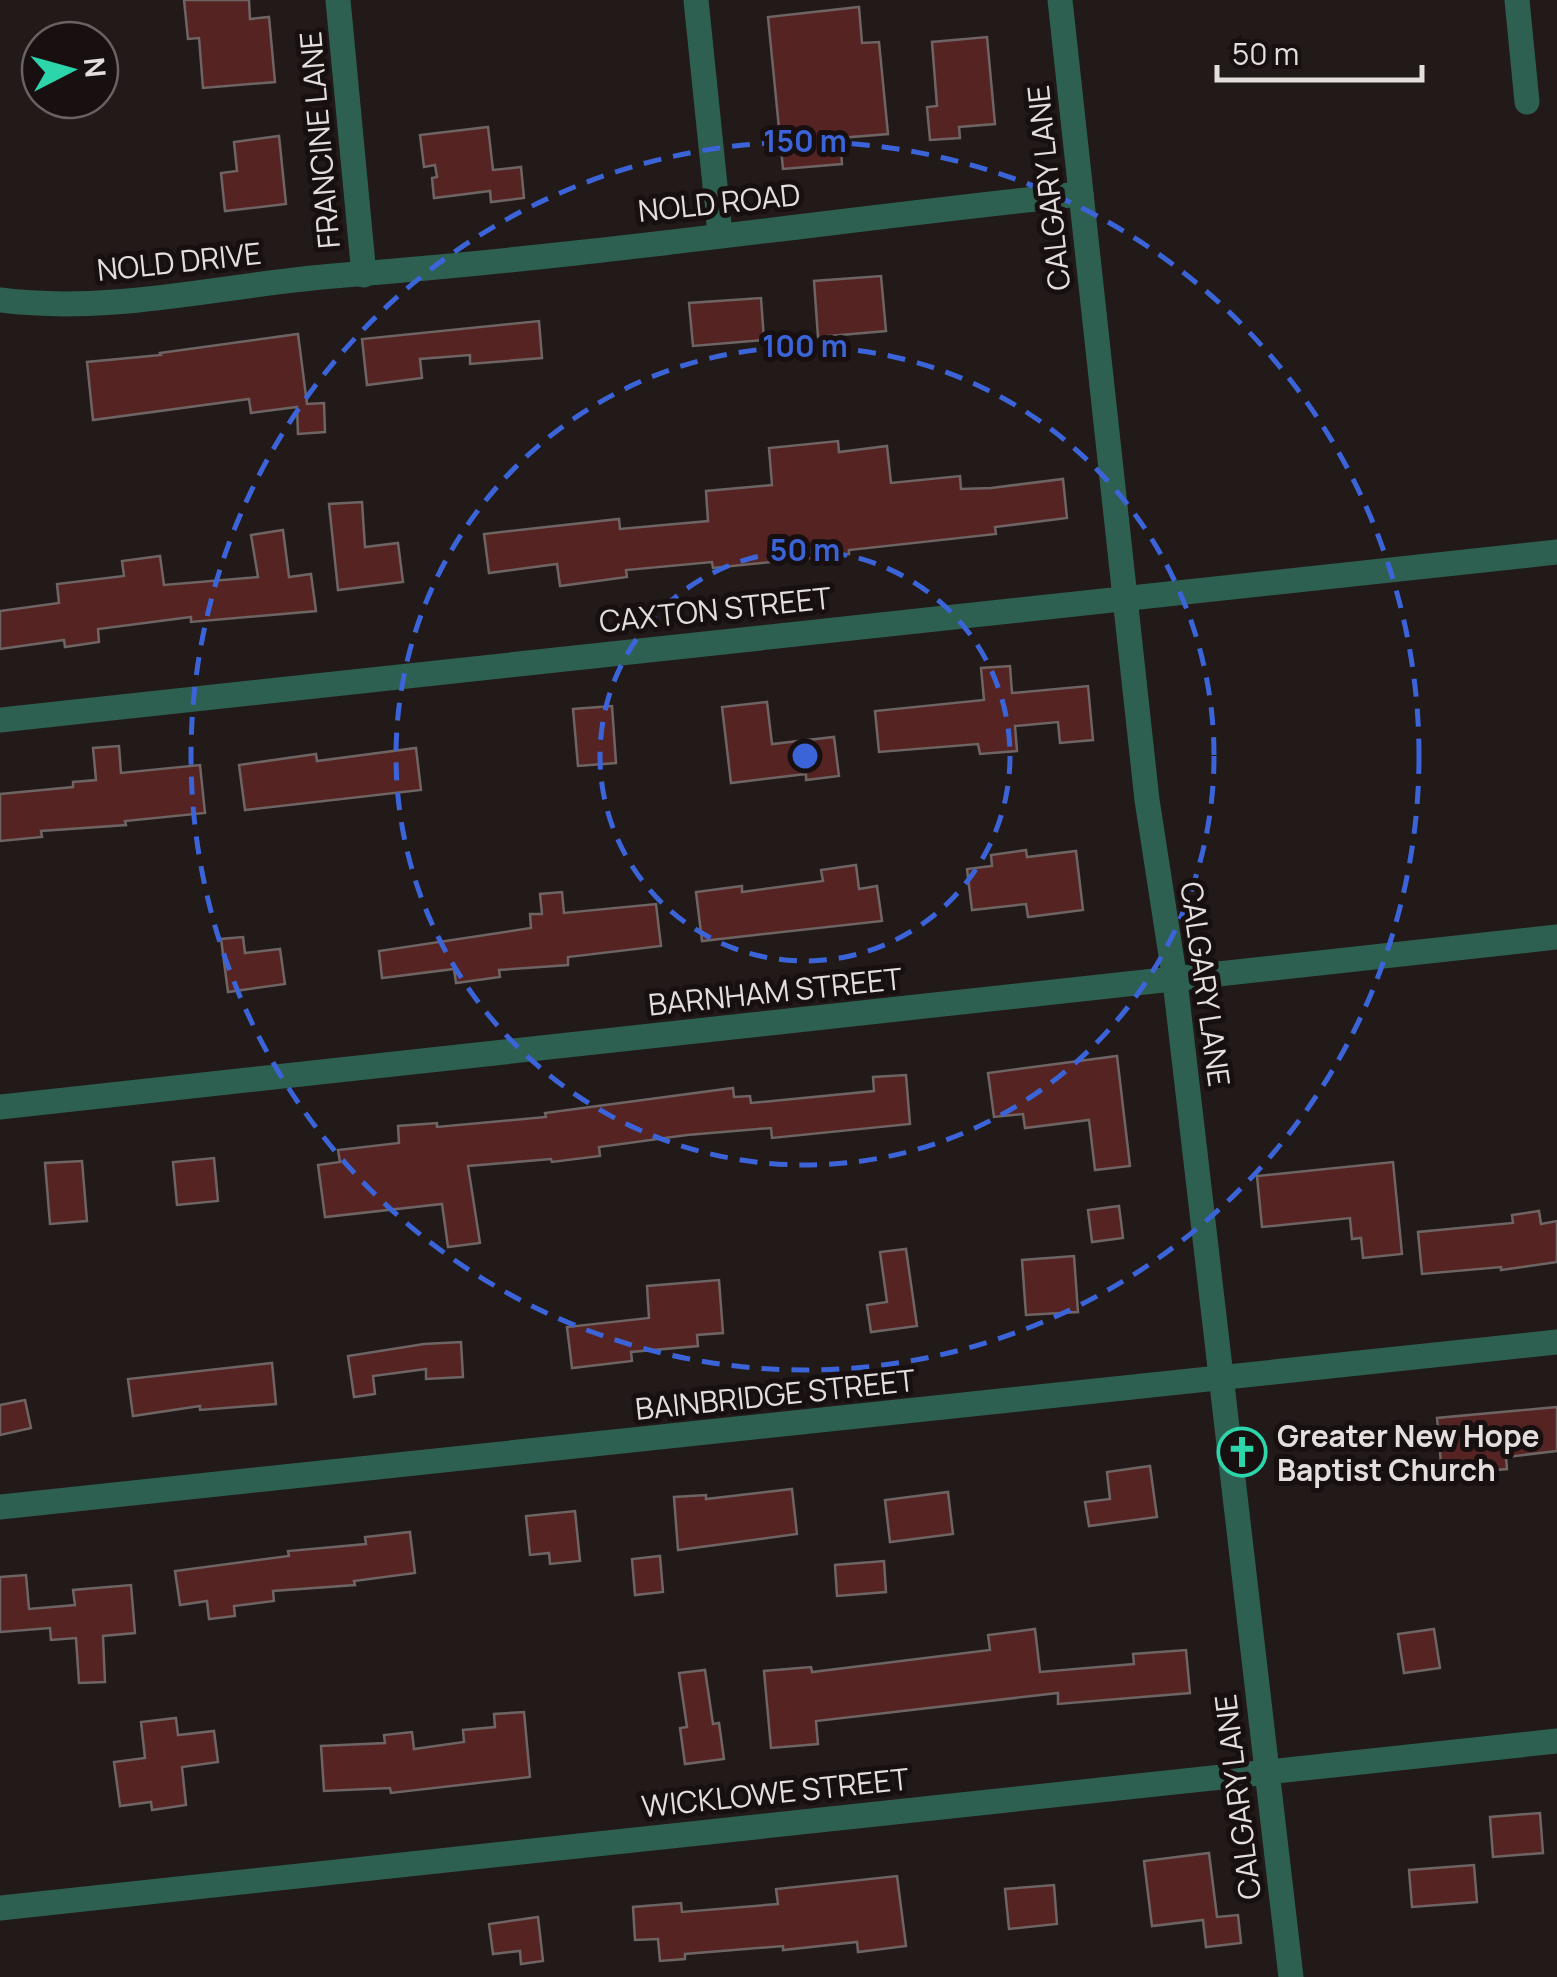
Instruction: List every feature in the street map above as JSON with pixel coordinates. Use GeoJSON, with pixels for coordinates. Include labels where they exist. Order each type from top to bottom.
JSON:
{"type":"FeatureCollection","features":[{"type":"Feature","properties":{"kind":"street","name":"FRANCINE LANE"},"geometry":{"type":"LineString","coordinates":[[338,0],[364,275]]}},
{"type":"Feature","properties":{"kind":"street"},"geometry":{"type":"LineString","coordinates":[[696,0],[720,234]]}},
{"type":"Feature","properties":{"kind":"street","name":"CALGARY LANE"},"geometry":{"type":"LineString","coordinates":[[1060,0],[1147,800],[1175,981],[1291,1977]]}},
{"type":"Feature","properties":{"kind":"street"},"geometry":{"type":"LineString","coordinates":[[1516,0],[1527,102]]}},
{"type":"Feature","properties":{"kind":"street","name":"NOLD ROAD"},"geometry":{"type":"LineString","coordinates":[[364,275],[1081,194]]}},
{"type":"Feature","properties":{"kind":"street","name":"NOLD DRIVE"},"geometry":{"type":"LineString","coordinates":[[0,300],[35,305],[134,302],[364,275]]}},
{"type":"Feature","properties":{"kind":"street","name":"CAXTON STREET"},"geometry":{"type":"LineString","coordinates":[[0,720],[1557,552]]}},
{"type":"Feature","properties":{"kind":"street","name":"BARNHAM STREET"},"geometry":{"type":"LineString","coordinates":[[0,1106],[1557,937]]}},
{"type":"Feature","properties":{"kind":"street","name":"BAINBRIDGE STREET"},"geometry":{"type":"LineString","coordinates":[[0,1507],[1557,1342]]}},
{"type":"Feature","properties":{"kind":"street","name":"WICKLOWE STREET"},"geometry":{"type":"LineString","coordinates":[[0,1908],[1557,1741]]}},
{"type":"Feature","properties":{"kind":"building"},"geometry":{"type":"Polygon","coordinates":[[[184,0],[249,0],[250,19],[269,17],[275,82],[203,88],[199,38],[188,39],[184,0]]]}},
{"type":"Feature","properties":{"kind":"building"},"geometry":{"type":"Polygon","coordinates":[[[859,7],[862,43],[879,42],[888,134],[840,138],[842,164],[783,169],[768,17],[859,7]]]}},
{"type":"Feature","properties":{"kind":"building"},"geometry":{"type":"Polygon","coordinates":[[[987,37],[995,124],[959,127],[960,138],[930,140],[927,107],[937,106],[932,42],[987,37]]]}},
{"type":"Feature","properties":{"kind":"building"},"geometry":{"type":"Polygon","coordinates":[[[488,127],[493,170],[521,167],[524,198],[491,202],[490,191],[434,198],[435,165],[424,167],[420,135],[488,127]]]}},
{"type":"Feature","properties":{"kind":"building"},"geometry":{"type":"Polygon","coordinates":[[[279,136],[286,204],[225,211],[221,173],[237,171],[234,142],[279,136]]]}},
{"type":"Feature","properties":{"kind":"building"},"geometry":{"type":"Polygon","coordinates":[[[881,276],[886,331],[818,337],[814,281],[881,276]]]}},
{"type":"Feature","properties":{"kind":"building"},"geometry":{"type":"Polygon","coordinates":[[[761,298],[764,340],[693,346],[689,303],[761,298]]]}},
{"type":"Feature","properties":{"kind":"building"},"geometry":{"type":"Polygon","coordinates":[[[539,321],[542,358],[470,364],[470,355],[420,359],[422,378],[367,385],[362,339],[539,321]]]}},
{"type":"Feature","properties":{"kind":"building"},"geometry":{"type":"Polygon","coordinates":[[[298,334],[307,404],[324,403],[325,432],[298,434],[297,407],[251,413],[249,399],[93,420],[87,362],[298,334]]]}},
{"type":"Feature","properties":{"kind":"building"},"geometry":{"type":"Polygon","coordinates":[[[838,441],[839,452],[887,446],[891,483],[960,476],[961,489],[1063,479],[1067,518],[995,527],[996,534],[849,550],[849,554],[713,568],[712,562],[626,570],[627,577],[560,586],[557,564],[489,573],[484,534],[619,519],[620,529],[708,521],[706,491],[772,485],[769,448],[838,441]]]}},
{"type":"Feature","properties":{"kind":"building"},"geometry":{"type":"Polygon","coordinates":[[[362,502],[365,547],[398,543],[403,582],[338,590],[329,504],[362,502]]]}},
{"type":"Feature","properties":{"kind":"building"},"geometry":{"type":"Polygon","coordinates":[[[283,530],[289,577],[311,574],[316,611],[191,622],[191,617],[98,629],[99,642],[65,647],[64,640],[0,649],[0,611],[59,603],[57,584],[124,576],[122,561],[160,556],[164,585],[258,577],[251,535],[283,530]]]}},
{"type":"Feature","properties":{"kind":"building"},"geometry":{"type":"Polygon","coordinates":[[[1010,666],[1012,693],[1088,686],[1093,740],[1060,743],[1058,722],[1015,726],[1017,751],[980,754],[978,744],[879,752],[875,711],[984,700],[981,668],[1010,666]]]}},
{"type":"Feature","properties":{"kind":"building"},"geometry":{"type":"Polygon","coordinates":[[[767,702],[772,744],[834,737],[839,776],[806,780],[806,774],[731,783],[722,707],[767,702]]]}},
{"type":"Feature","properties":{"kind":"building"},"geometry":{"type":"Polygon","coordinates":[[[612,706],[616,763],[578,766],[573,709],[612,706]]]}},
{"type":"Feature","properties":{"kind":"building"},"geometry":{"type":"Polygon","coordinates":[[[119,746],[121,773],[200,765],[205,813],[125,821],[126,825],[41,831],[42,837],[0,841],[0,794],[73,787],[73,782],[96,780],[93,748],[119,746]]]}},
{"type":"Feature","properties":{"kind":"building"},"geometry":{"type":"Polygon","coordinates":[[[416,748],[421,790],[245,810],[239,765],[316,754],[317,761],[416,748]]]}},
{"type":"Feature","properties":{"kind":"building"},"geometry":{"type":"Polygon","coordinates":[[[1026,850],[1027,857],[1076,851],[1083,910],[1028,917],[1026,904],[972,910],[967,869],[992,866],[991,855],[1026,850]]]}},
{"type":"Feature","properties":{"kind":"building"},"geometry":{"type":"Polygon","coordinates":[[[856,865],[859,889],[877,886],[882,921],[702,941],[696,892],[742,886],[742,892],[823,881],[821,870],[856,865]]]}},
{"type":"Feature","properties":{"kind":"building"},"geometry":{"type":"Polygon","coordinates":[[[562,892],[564,913],[656,904],[661,946],[568,957],[568,965],[499,970],[500,977],[456,983],[454,969],[382,978],[379,951],[531,928],[530,914],[542,914],[540,894],[562,892]]]}},
{"type":"Feature","properties":{"kind":"building"},"geometry":{"type":"Polygon","coordinates":[[[243,937],[245,953],[280,949],[285,984],[228,992],[221,939],[243,937]]]}},
{"type":"Feature","properties":{"kind":"building"},"geometry":{"type":"Polygon","coordinates":[[[1117,1056],[1130,1166],[1095,1170],[1089,1120],[1025,1128],[1023,1114],[994,1117],[988,1073],[1117,1056]]]}},
{"type":"Feature","properties":{"kind":"building"},"geometry":{"type":"Polygon","coordinates":[[[906,1075],[910,1124],[772,1138],[771,1128],[687,1135],[599,1147],[600,1156],[468,1166],[480,1243],[448,1247],[442,1204],[325,1217],[318,1165],[340,1162],[338,1150],[399,1143],[398,1126],[437,1123],[437,1127],[546,1117],[545,1113],[733,1088],[734,1097],[750,1096],[751,1103],[874,1091],[873,1077],[906,1075]]]}},
{"type":"Feature","properties":{"kind":"building"},"geometry":{"type":"Polygon","coordinates":[[[214,1158],[218,1201],[177,1205],[173,1162],[214,1158]]]}},
{"type":"Feature","properties":{"kind":"building"},"geometry":{"type":"Polygon","coordinates":[[[82,1161],[87,1221],[50,1224],[45,1163],[82,1161]]]}},
{"type":"Feature","properties":{"kind":"building"},"geometry":{"type":"Polygon","coordinates":[[[1393,1162],[1402,1254],[1363,1258],[1361,1238],[1352,1239],[1350,1218],[1262,1227],[1257,1176],[1393,1162]]]}},
{"type":"Feature","properties":{"kind":"building"},"geometry":{"type":"Polygon","coordinates":[[[1119,1206],[1123,1238],[1092,1242],[1088,1210],[1119,1206]]]}},
{"type":"Feature","properties":{"kind":"building"},"geometry":{"type":"Polygon","coordinates":[[[1539,1211],[1541,1224],[1557,1221],[1557,1262],[1501,1270],[1422,1274],[1418,1232],[1513,1223],[1512,1215],[1539,1211]]]}},
{"type":"Feature","properties":{"kind":"building"},"geometry":{"type":"Polygon","coordinates":[[[906,1249],[917,1326],[871,1332],[867,1305],[887,1302],[880,1252],[906,1249]]]}},
{"type":"Feature","properties":{"kind":"building"},"geometry":{"type":"Polygon","coordinates":[[[1074,1256],[1078,1312],[1026,1315],[1022,1260],[1074,1256]]]}},
{"type":"Feature","properties":{"kind":"building"},"geometry":{"type":"Polygon","coordinates":[[[719,1280],[723,1333],[697,1335],[698,1346],[631,1352],[632,1361],[572,1368],[567,1327],[649,1318],[647,1286],[719,1280]]]}},
{"type":"Feature","properties":{"kind":"building"},"geometry":{"type":"Polygon","coordinates":[[[461,1342],[463,1377],[426,1379],[426,1369],[373,1376],[375,1394],[354,1397],[348,1356],[461,1342]]]}},
{"type":"Feature","properties":{"kind":"building"},"geometry":{"type":"Polygon","coordinates":[[[272,1363],[276,1404],[200,1410],[200,1406],[133,1416],[128,1379],[272,1363]]]}},
{"type":"Feature","properties":{"kind":"building"},"geometry":{"type":"Polygon","coordinates":[[[25,1400],[31,1428],[0,1435],[0,1405],[25,1400]]]}},
{"type":"Feature","properties":{"kind":"building"},"geometry":{"type":"Polygon","coordinates":[[[1557,1407],[1557,1451],[1506,1457],[1507,1469],[1442,1475],[1437,1418],[1557,1407]]]}},
{"type":"Feature","properties":{"kind":"building"},"geometry":{"type":"Polygon","coordinates":[[[1150,1466],[1157,1517],[1089,1526],[1085,1502],[1110,1499],[1107,1472],[1150,1466]]]}},
{"type":"Feature","properties":{"kind":"building"},"geometry":{"type":"Polygon","coordinates":[[[792,1489],[797,1534],[678,1550],[674,1497],[706,1495],[706,1499],[792,1489]]]}},
{"type":"Feature","properties":{"kind":"building"},"geometry":{"type":"Polygon","coordinates":[[[948,1492],[953,1534],[890,1542],[885,1500],[948,1492]]]}},
{"type":"Feature","properties":{"kind":"building"},"geometry":{"type":"Polygon","coordinates":[[[575,1511],[580,1561],[550,1564],[549,1553],[530,1555],[526,1516],[575,1511]]]}},
{"type":"Feature","properties":{"kind":"building"},"geometry":{"type":"Polygon","coordinates":[[[410,1532],[415,1573],[354,1581],[355,1585],[273,1591],[274,1601],[234,1606],[235,1616],[209,1619],[207,1601],[180,1605],[175,1571],[289,1556],[288,1551],[366,1544],[365,1537],[410,1532]]]}},
{"type":"Feature","properties":{"kind":"building"},"geometry":{"type":"Polygon","coordinates":[[[660,1556],[663,1592],[635,1595],[632,1559],[660,1556]]]}},
{"type":"Feature","properties":{"kind":"building"},"geometry":{"type":"Polygon","coordinates":[[[884,1561],[886,1592],[837,1596],[835,1565],[884,1561]]]}},
{"type":"Feature","properties":{"kind":"building"},"geometry":{"type":"Polygon","coordinates":[[[26,1575],[29,1609],[75,1605],[73,1590],[131,1585],[135,1633],[103,1636],[105,1682],[79,1683],[76,1638],[51,1640],[50,1628],[0,1632],[0,1577],[26,1575]]]}},
{"type":"Feature","properties":{"kind":"building"},"geometry":{"type":"Polygon","coordinates":[[[1035,1629],[1040,1672],[1134,1664],[1133,1654],[1186,1650],[1190,1693],[1058,1704],[1058,1693],[816,1721],[818,1744],[771,1748],[764,1671],[811,1667],[812,1672],[990,1650],[988,1635],[1035,1629]]]}},
{"type":"Feature","properties":{"kind":"building"},"geometry":{"type":"Polygon","coordinates":[[[1434,1629],[1440,1668],[1404,1673],[1398,1634],[1434,1629]]]}},
{"type":"Feature","properties":{"kind":"building"},"geometry":{"type":"Polygon","coordinates":[[[705,1670],[713,1724],[719,1723],[724,1759],[685,1764],[680,1728],[687,1727],[679,1673],[705,1670]]]}},
{"type":"Feature","properties":{"kind":"building"},"geometry":{"type":"Polygon","coordinates":[[[524,1712],[530,1777],[391,1793],[390,1788],[324,1791],[321,1746],[385,1743],[384,1735],[412,1732],[414,1749],[464,1742],[463,1730],[495,1727],[494,1714],[524,1712]]]}},
{"type":"Feature","properties":{"kind":"building"},"geometry":{"type":"Polygon","coordinates":[[[176,1718],[178,1735],[214,1731],[218,1762],[182,1767],[186,1805],[152,1810],[151,1802],[120,1806],[114,1762],[145,1758],[141,1722],[176,1718]]]}},
{"type":"Feature","properties":{"kind":"building"},"geometry":{"type":"Polygon","coordinates":[[[1540,1813],[1543,1853],[1493,1857],[1490,1817],[1540,1813]]]}},
{"type":"Feature","properties":{"kind":"building"},"geometry":{"type":"Polygon","coordinates":[[[1209,1853],[1217,1917],[1238,1915],[1241,1943],[1206,1947],[1203,1920],[1152,1926],[1144,1861],[1209,1853]]]}},
{"type":"Feature","properties":{"kind":"building"},"geometry":{"type":"Polygon","coordinates":[[[1474,1865],[1477,1902],[1412,1907],[1409,1870],[1474,1865]]]}},
{"type":"Feature","properties":{"kind":"building"},"geometry":{"type":"Polygon","coordinates":[[[897,1876],[906,1946],[858,1952],[857,1942],[783,1950],[783,1946],[685,1954],[685,1959],[660,1961],[658,1939],[635,1940],[633,1907],[681,1903],[682,1912],[778,1904],[776,1889],[897,1876]]]}},
{"type":"Feature","properties":{"kind":"building"},"geometry":{"type":"Polygon","coordinates":[[[1054,1885],[1057,1924],[1009,1929],[1005,1889],[1054,1885]]]}},
{"type":"Feature","properties":{"kind":"building"},"geometry":{"type":"Polygon","coordinates":[[[538,1917],[543,1961],[521,1964],[520,1951],[493,1954],[489,1924],[538,1917]]]}},
{"type":"Feature","properties":{"kind":"place","name":"Greater New Hope Baptist Church"},"geometry":{"type":"Point","coordinates":[1242,1452]}}]}
